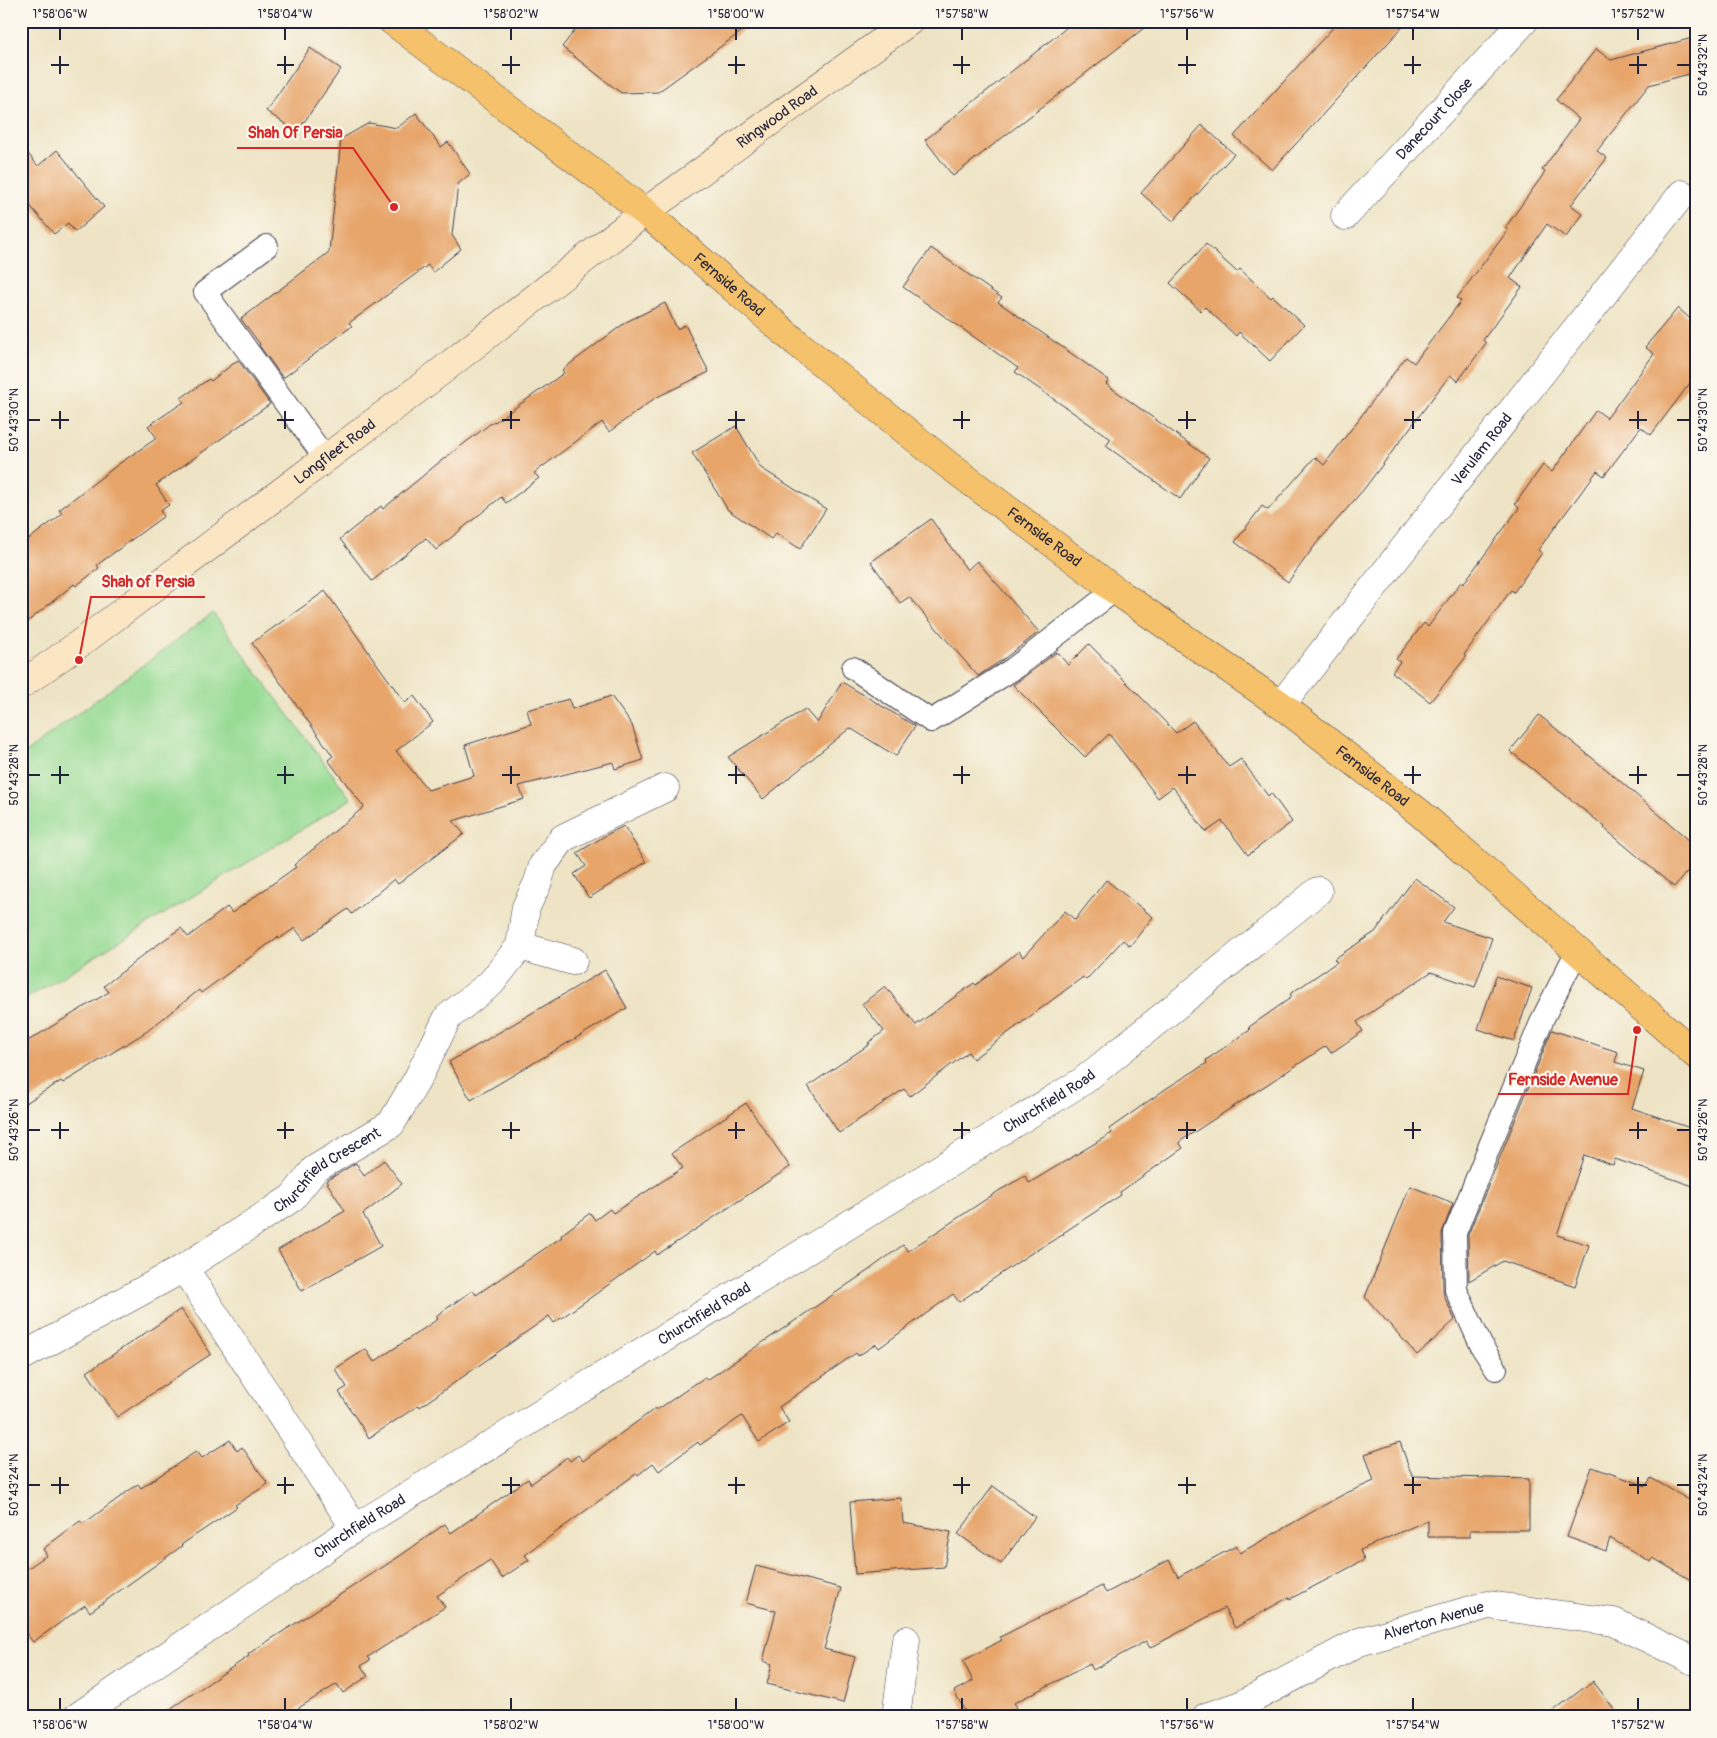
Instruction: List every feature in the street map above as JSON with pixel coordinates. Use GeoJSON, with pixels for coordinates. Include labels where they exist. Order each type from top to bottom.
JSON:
{"type":"FeatureCollection","features":[{"type":"Feature","properties":{"kind":"highway","name":"Fernside Road"},"geometry":{"type":"LineString","coordinates":[[392,21],[645,212],[797,343],[947,464],[1115,590],[1281,704],[1420,813],[1696,1055]]}},
{"type":"Feature","properties":{"kind":"main road","name":"Ringwood Road"},"geometry":{"type":"LineString","coordinates":[[645,212],[910,21]]}},
{"type":"Feature","properties":{"kind":"main road","name":"Longfleet Road"},"geometry":{"type":"LineString","coordinates":[[21,685],[86,639],[426,383],[645,212]]}},
{"type":"Feature","properties":{"kind":"street","name":"Danecourt Close"},"geometry":{"type":"LineString","coordinates":[[1345,216],[1524,21]]}},
{"type":"Feature","properties":{"kind":"street","name":"Verulam Road"},"geometry":{"type":"LineString","coordinates":[[1281,704],[1682,194]]}},
{"type":"Feature","properties":{"kind":"street","name":"Churchfield Crescent"},"geometry":{"type":"LineString","coordinates":[[21,1357],[184,1268],[292,1198],[315,1169],[391,1124],[418,1078],[448,1017],[491,983],[520,946],[526,907],[538,882],[543,865],[563,838],[665,788]]}},
{"type":"Feature","properties":{"kind":"street","name":"Churchfield Road"},"geometry":{"type":"LineString","coordinates":[[77,1717],[355,1528],[1083,1081],[1318,891]]}},
{"type":"Feature","properties":{"kind":"street"},"geometry":{"type":"LineString","coordinates":[[520,946],[573,961]]}},
{"type":"Feature","properties":{"kind":"street"},"geometry":{"type":"LineString","coordinates":[[184,1268],[355,1528]]}},
{"type":"Feature","properties":{"kind":"street","name":"Alverton Avenue"},"geometry":{"type":"LineString","coordinates":[[1206,1717],[1240,1705],[1359,1642],[1488,1605],[1614,1622],[1696,1662]]}},
{"type":"Feature","properties":{"kind":"street"},"geometry":{"type":"LineString","coordinates":[[896,1717],[906,1640]]}},
{"type":"Feature","properties":{"kind":"lane"},"geometry":{"type":"LineString","coordinates":[[267,246],[205,292],[325,458]]}},
{"type":"Feature","properties":{"kind":"lane"},"geometry":{"type":"LineString","coordinates":[[853,668],[931,721],[1013,669],[1115,590]]}},
{"type":"Feature","properties":{"kind":"lane"},"geometry":{"type":"LineString","coordinates":[[1496,1369],[1482,1347],[1456,1290],[1455,1232],[1543,1018],[1577,951]]}},
{"type":"Feature","properties":{"kind":"green space"},"geometry":{"type":"Polygon","coordinates":[[[213,613],[351,799],[21,1002],[21,756],[213,613]]]}},
{"type":"Feature","properties":{"kind":"building"},"geometry":{"type":"Polygon","coordinates":[[[582,21],[756,21],[658,92],[621,93],[562,47],[582,21]]]}},
{"type":"Feature","properties":{"kind":"building"},"geometry":{"type":"Polygon","coordinates":[[[1075,21],[1153,21],[953,176],[925,140],[1075,21]]]}},
{"type":"Feature","properties":{"kind":"building"},"geometry":{"type":"Polygon","coordinates":[[[1339,21],[1408,21],[1272,170],[1234,136],[1339,21]]]}},
{"type":"Feature","properties":{"kind":"building"},"geometry":{"type":"Polygon","coordinates":[[[1696,37],[1696,72],[1649,85],[1597,151],[1607,158],[1571,205],[1583,214],[1566,237],[1547,224],[1510,278],[1522,287],[1483,340],[1486,343],[1458,381],[1450,375],[1364,489],[1316,544],[1288,582],[1235,542],[1262,506],[1268,510],[1315,457],[1324,465],[1406,357],[1414,363],[1461,301],[1457,298],[1508,230],[1505,228],[1545,172],[1542,170],[1579,119],[1556,100],[1596,49],[1611,60],[1696,37]]]}},
{"type":"Feature","properties":{"kind":"building"},"geometry":{"type":"Polygon","coordinates":[[[310,48],[341,69],[297,132],[266,111],[310,48]]]}},
{"type":"Feature","properties":{"kind":"building"},"geometry":{"type":"Polygon","coordinates":[[[416,113],[441,147],[448,142],[470,174],[458,184],[452,235],[461,249],[433,272],[428,265],[349,323],[352,326],[283,378],[241,319],[329,252],[341,139],[369,123],[397,128],[416,113]]]}},
{"type":"Feature","properties":{"kind":"building"},"geometry":{"type":"Polygon","coordinates":[[[1202,125],[1234,154],[1173,221],[1141,193],[1202,125]]]}},
{"type":"Feature","properties":{"kind":"building"},"geometry":{"type":"Polygon","coordinates":[[[21,145],[38,166],[57,150],[104,207],[75,232],[68,223],[54,234],[21,195],[21,145]]]}},
{"type":"Feature","properties":{"kind":"building"},"geometry":{"type":"Polygon","coordinates":[[[1206,244],[1237,272],[1240,269],[1271,298],[1273,296],[1304,325],[1270,361],[1239,332],[1236,336],[1205,307],[1201,311],[1170,283],[1206,244]]]}},
{"type":"Feature","properties":{"kind":"building"},"geometry":{"type":"Polygon","coordinates":[[[931,248],[1002,298],[998,302],[1109,380],[1106,384],[1209,458],[1180,499],[1106,446],[1111,439],[1015,372],[1018,368],[903,287],[931,248]]]}},
{"type":"Feature","properties":{"kind":"building"},"geometry":{"type":"Polygon","coordinates":[[[665,303],[677,329],[685,325],[709,372],[655,398],[609,432],[602,422],[534,473],[539,478],[506,503],[501,497],[436,550],[426,538],[372,581],[340,539],[381,506],[383,509],[437,464],[494,421],[564,373],[562,370],[626,322],[665,303]]]}},
{"type":"Feature","properties":{"kind":"building"},"geometry":{"type":"Polygon","coordinates":[[[1678,308],[1696,324],[1696,375],[1651,435],[1641,427],[1604,476],[1597,471],[1538,550],[1542,553],[1514,592],[1511,590],[1464,655],[1466,657],[1430,702],[1392,672],[1400,662],[1396,659],[1424,623],[1428,627],[1461,582],[1463,584],[1519,508],[1515,504],[1543,465],[1552,472],[1596,410],[1607,418],[1654,354],[1645,347],[1678,308]]]}},
{"type":"Feature","properties":{"kind":"building"},"geometry":{"type":"Polygon","coordinates":[[[238,360],[270,404],[156,485],[169,505],[160,511],[164,516],[97,565],[99,568],[76,586],[74,584],[21,627],[21,545],[62,514],[59,510],[120,463],[157,438],[148,426],[184,402],[181,398],[209,379],[211,381],[238,360]]]}},
{"type":"Feature","properties":{"kind":"building"},"geometry":{"type":"Polygon","coordinates":[[[736,426],[761,468],[826,509],[800,549],[776,533],[771,539],[728,510],[692,453],[736,426]]]}},
{"type":"Feature","properties":{"kind":"building"},"geometry":{"type":"Polygon","coordinates":[[[931,519],[967,570],[977,561],[1039,632],[978,676],[909,597],[900,603],[871,562],[931,519]]]}},
{"type":"Feature","properties":{"kind":"building"},"geometry":{"type":"Polygon","coordinates":[[[325,591],[405,703],[414,696],[433,722],[396,751],[428,790],[474,776],[465,745],[531,724],[527,710],[569,699],[572,709],[611,696],[632,725],[643,760],[615,769],[613,762],[519,786],[524,799],[453,821],[464,834],[398,884],[394,879],[352,914],[348,909],[304,940],[295,928],[279,939],[278,937],[201,993],[199,990],[146,1032],[63,1083],[61,1081],[21,1106],[21,1045],[109,992],[104,986],[181,928],[188,937],[227,907],[232,913],[296,867],[294,865],[364,807],[328,760],[333,756],[252,643],[325,591]]]}},
{"type":"Feature","properties":{"kind":"building"},"geometry":{"type":"Polygon","coordinates":[[[1089,644],[1176,733],[1193,721],[1229,767],[1241,759],[1268,796],[1271,793],[1292,822],[1248,855],[1222,821],[1206,832],[1173,787],[1158,798],[1109,734],[1085,757],[1013,685],[1057,652],[1068,665],[1089,644]]]}},
{"type":"Feature","properties":{"kind":"building"},"geometry":{"type":"Polygon","coordinates":[[[842,682],[915,726],[896,756],[850,728],[763,799],[728,757],[805,709],[817,723],[842,682]]]}},
{"type":"Feature","properties":{"kind":"building"},"geometry":{"type":"Polygon","coordinates":[[[1539,715],[1696,846],[1696,861],[1674,887],[1605,827],[1510,751],[1539,715]]]}},
{"type":"Feature","properties":{"kind":"building"},"geometry":{"type":"Polygon","coordinates":[[[624,826],[646,862],[589,898],[574,874],[586,866],[577,853],[624,826]]]}},
{"type":"Feature","properties":{"kind":"building"},"geometry":{"type":"Polygon","coordinates":[[[1415,878],[1454,907],[1443,922],[1492,938],[1475,987],[1431,972],[1357,1022],[1363,1031],[1331,1053],[1326,1046],[1179,1142],[1183,1148],[1120,1192],[1121,1195],[1064,1234],[1030,1254],[959,1302],[953,1294],[879,1348],[876,1344],[858,1356],[856,1353],[779,1407],[789,1422],[759,1442],[742,1416],[700,1445],[698,1442],[659,1471],[653,1463],[638,1475],[637,1473],[525,1555],[529,1560],[502,1578],[490,1560],[437,1596],[445,1607],[368,1657],[370,1660],[361,1666],[368,1676],[343,1693],[337,1684],[284,1717],[158,1717],[249,1656],[248,1654],[400,1556],[445,1524],[451,1533],[528,1479],[531,1484],[567,1457],[570,1461],[578,1455],[583,1461],[656,1408],[657,1410],[705,1377],[707,1380],[903,1245],[908,1251],[1000,1190],[1025,1176],[1029,1183],[1112,1133],[1109,1129],[1167,1088],[1207,1063],[1206,1060],[1250,1030],[1249,1027],[1292,997],[1290,994],[1337,962],[1334,959],[1375,932],[1415,878]]]}},
{"type":"Feature","properties":{"kind":"building"},"geometry":{"type":"Polygon","coordinates":[[[1106,880],[1153,917],[1130,946],[1123,940],[1086,980],[1083,977],[973,1059],[968,1052],[910,1096],[904,1089],[839,1133],[808,1086],[870,1044],[868,1043],[884,1031],[862,1004],[885,986],[916,1025],[974,983],[976,985],[1019,951],[1023,957],[1065,911],[1075,920],[1106,880]]]}},
{"type":"Feature","properties":{"kind":"building"},"geometry":{"type":"Polygon","coordinates":[[[605,970],[627,1008],[471,1100],[449,1062],[605,970]]]}},
{"type":"Feature","properties":{"kind":"building"},"geometry":{"type":"Polygon","coordinates":[[[1496,976],[1532,988],[1514,1041],[1478,1029],[1496,976]]]}},
{"type":"Feature","properties":{"kind":"building"},"geometry":{"type":"Polygon","coordinates":[[[1552,1030],[1618,1052],[1615,1062],[1644,1071],[1632,1108],[1696,1130],[1696,1187],[1615,1159],[1613,1165],[1584,1155],[1557,1235],[1589,1245],[1575,1286],[1503,1261],[1469,1281],[1468,1235],[1552,1030]]]}},
{"type":"Feature","properties":{"kind":"building"},"geometry":{"type":"Polygon","coordinates":[[[746,1103],[790,1167],[657,1255],[655,1251],[554,1323],[549,1316],[420,1407],[419,1405],[369,1438],[339,1392],[347,1387],[335,1369],[366,1349],[374,1362],[438,1319],[436,1316],[473,1290],[476,1295],[562,1237],[561,1235],[590,1213],[595,1220],[610,1209],[613,1213],[683,1168],[672,1153],[746,1103]]]}},
{"type":"Feature","properties":{"kind":"building"},"geometry":{"type":"Polygon","coordinates":[[[384,1160],[402,1184],[363,1214],[381,1246],[302,1291],[278,1250],[345,1211],[326,1181],[356,1163],[364,1176],[384,1160]]]}},
{"type":"Feature","properties":{"kind":"building"},"geometry":{"type":"Polygon","coordinates":[[[1410,1186],[1453,1203],[1442,1233],[1443,1290],[1455,1320],[1417,1355],[1365,1297],[1410,1186]]]}},
{"type":"Feature","properties":{"kind":"building"},"geometry":{"type":"Polygon","coordinates":[[[181,1309],[211,1354],[117,1417],[87,1372],[181,1309]]]}},
{"type":"Feature","properties":{"kind":"building"},"geometry":{"type":"Polygon","coordinates":[[[230,1440],[237,1451],[242,1447],[268,1484],[235,1505],[237,1507],[181,1545],[90,1612],[85,1605],[33,1642],[21,1627],[21,1573],[47,1555],[43,1549],[80,1521],[83,1524],[138,1484],[141,1488],[197,1451],[202,1458],[230,1440]]]}},
{"type":"Feature","properties":{"kind":"building"},"geometry":{"type":"Polygon","coordinates":[[[1400,1442],[1412,1476],[1529,1479],[1529,1530],[1470,1530],[1470,1537],[1428,1537],[1428,1520],[1360,1550],[1364,1560],[1290,1599],[1289,1597],[1235,1628],[1224,1608],[1150,1648],[1146,1641],[1093,1670],[1090,1664],[1014,1703],[1017,1707],[1000,1717],[968,1717],[954,1691],[973,1681],[963,1661],[1002,1640],[1000,1637],[1102,1586],[1106,1593],[1169,1560],[1178,1577],[1236,1546],[1240,1553],[1344,1494],[1374,1481],[1365,1454],[1400,1442]]]}},
{"type":"Feature","properties":{"kind":"building"},"geometry":{"type":"Polygon","coordinates":[[[1592,1467],[1646,1486],[1651,1478],[1696,1504],[1696,1583],[1653,1558],[1651,1562],[1610,1538],[1606,1551],[1567,1537],[1592,1467]]]}},
{"type":"Feature","properties":{"kind":"building"},"geometry":{"type":"Polygon","coordinates":[[[993,1486],[1035,1517],[1001,1564],[958,1534],[993,1486]]]}},
{"type":"Feature","properties":{"kind":"building"},"geometry":{"type":"Polygon","coordinates":[[[901,1498],[903,1523],[951,1532],[944,1567],[855,1574],[850,1502],[901,1498]]]}},
{"type":"Feature","properties":{"kind":"building"},"geometry":{"type":"Polygon","coordinates":[[[756,1566],[841,1588],[824,1649],[855,1657],[843,1703],[767,1684],[772,1664],[763,1661],[776,1611],[746,1603],[756,1566]]]}},
{"type":"Feature","properties":{"kind":"building"},"geometry":{"type":"Polygon","coordinates":[[[1593,1681],[1620,1717],[1545,1717],[1593,1681]]]}},
{"type":"Feature","properties":{"kind":"place","name":"Shah Of Persia"},"geometry":{"type":"Point","coordinates":[394,207]}},
{"type":"Feature","properties":{"kind":"place","name":"Shah of Persia"},"geometry":{"type":"Point","coordinates":[79,660]}},
{"type":"Feature","properties":{"kind":"place","name":"Fernside Avenue"},"geometry":{"type":"Point","coordinates":[1637,1030]}}]}
